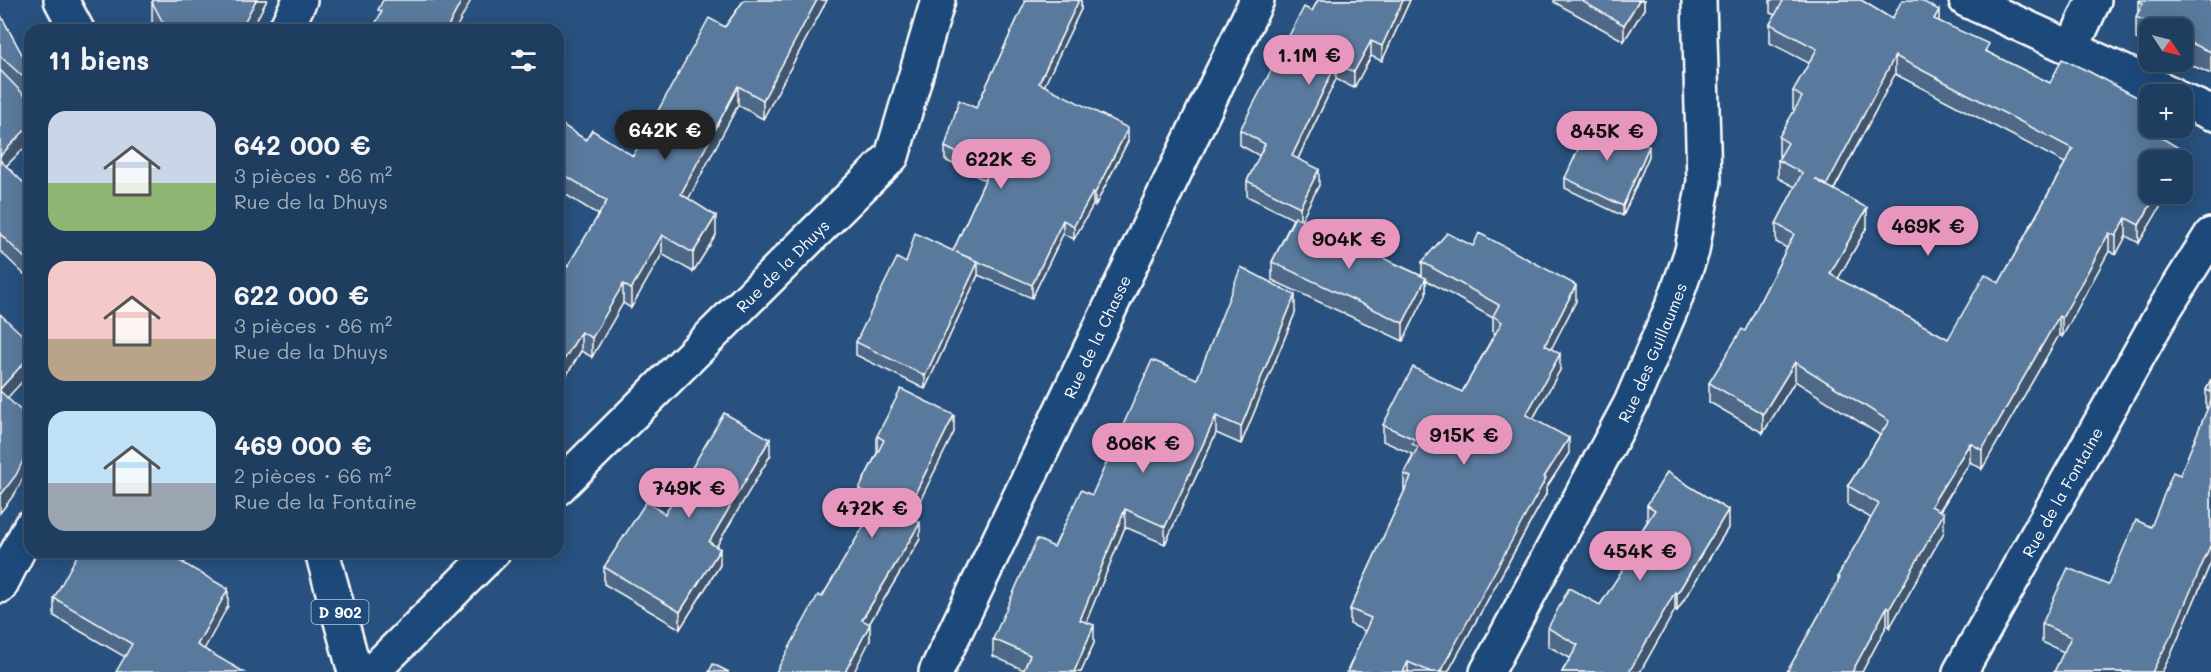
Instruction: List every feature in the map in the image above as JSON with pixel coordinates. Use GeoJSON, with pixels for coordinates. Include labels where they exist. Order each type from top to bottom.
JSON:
{"type":"FeatureCollection","features":[{"type":"Feature","properties":{"kind":"street"},"geometry":{"type":"LineString","coordinates":[[61,0],[74,24]]}},
{"type":"Feature","properties":{"kind":"street"},"geometry":{"type":"LineString","coordinates":[[288,24],[300,0]]}},
{"type":"Feature","properties":{"kind":"street","name":"Rue de la Dhuys"},"geometry":{"type":"LineString","coordinates":[[564,482],[892,156],[938,0]]}},
{"type":"Feature","properties":{"kind":"street","name":"Rue de la Chasse"},"geometry":{"type":"LineString","coordinates":[[936,672],[1257,0]]}},
{"type":"Feature","properties":{"kind":"street","name":"Rue des Guillaumes"},"geometry":{"type":"LineString","coordinates":[[1487,672],[1630,403],[1674,302],[1692,251],[1704,181],[1699,0]]}},
{"type":"Feature","properties":{"kind":"street"},"geometry":{"type":"LineString","coordinates":[[1966,0],[2150,84]]}},
{"type":"Feature","properties":{"kind":"street"},"geometry":{"type":"LineString","coordinates":[[2072,48],[2094,0]]}},
{"type":"Feature","properties":{"kind":"street"},"geometry":{"type":"LineString","coordinates":[[2193,105],[2211,113]]}},
{"type":"Feature","properties":{"kind":"street","name":"Rue de la Fontaine"},"geometry":{"type":"LineString","coordinates":[[1960,672],[2164,310],[2211,235]]}},
{"type":"Feature","properties":{"kind":"street","name":"Rue de la Fontaine"},"geometry":{"type":"LineString","coordinates":[[2164,310],[2211,278]]}},
{"type":"Feature","properties":{"kind":"street"},"geometry":{"type":"LineString","coordinates":[[0,586],[24,539]]}},
{"type":"Feature","properties":{"kind":"street","name":"D 902"},"geometry":{"type":"LineString","coordinates":[[324,558],[355,672]]}},
{"type":"Feature","properties":{"kind":"street"},"geometry":{"type":"LineString","coordinates":[[372,672],[487,558]]}},
{"type":"Feature","properties":{"kind":"building"},"geometry":{"type":"Polygon","coordinates":[[[154,0],[256,0],[243,24],[164,24],[152,2],[154,0]]]}},
{"type":"Feature","properties":{"kind":"building"},"geometry":{"type":"Polygon","coordinates":[[[383,0],[462,0],[449,24],[375,24],[382,11],[378,10],[383,0]]]}},
{"type":"Feature","properties":{"kind":"building"},"geometry":{"type":"Polygon","coordinates":[[[744,0],[817,0],[763,100],[738,86],[681,194],[716,216],[693,253],[662,235],[631,289],[623,284],[592,338],[581,332],[564,360],[564,272],[607,201],[564,175],[564,126],[586,140],[592,130],[633,156],[709,18],[725,27],[744,0]]]}},
{"type":"Feature","properties":{"kind":"building"},"geometry":{"type":"Polygon","coordinates":[[[1026,0],[1079,0],[1039,83],[1128,128],[1095,193],[1093,192],[1074,226],[1063,220],[1032,285],[956,252],[978,262],[925,376],[856,342],[897,258],[906,263],[915,233],[953,251],[990,169],[945,147],[959,100],[976,108],[1026,0]]]}},
{"type":"Feature","properties":{"kind":"building"},"geometry":{"type":"Polygon","coordinates":[[[1318,0],[1403,0],[1382,46],[1371,41],[1354,72],[1336,64],[1292,156],[1319,169],[1300,207],[1247,181],[1265,144],[1240,130],[1304,7],[1312,11],[1318,0]]]}},
{"type":"Feature","properties":{"kind":"building"},"geometry":{"type":"Polygon","coordinates":[[[1580,0],[1639,0],[1624,25],[1580,0]]]}},
{"type":"Feature","properties":{"kind":"building"},"geometry":{"type":"Polygon","coordinates":[[[1781,0],[1861,0],[1892,19],[1902,0],[1920,0],[1939,10],[1934,19],[1989,44],[1985,51],[2050,83],[2062,59],[2139,98],[2139,138],[2162,138],[2182,150],[2139,150],[2139,204],[2151,204],[2139,225],[2126,218],[2116,236],[2109,233],[2062,318],[2059,316],[1982,450],[1970,443],[1931,506],[1944,513],[1890,608],[1887,607],[1852,672],[1787,672],[1879,504],[1848,486],[1889,421],[1795,362],[1763,414],[1709,383],[1742,329],[1745,331],[1794,234],[1776,224],[1802,173],[1778,160],[1788,143],[1779,137],[1802,97],[1793,91],[1817,49],[1770,24],[1783,1],[1781,0]],[[1895,56],[1826,185],[1867,208],[1830,274],[1948,339],[1985,274],[1999,283],[2073,149],[1895,56]]]}},
{"type":"Feature","properties":{"kind":"building"},"geometry":{"type":"Polygon","coordinates":[[[2211,0],[2211,52],[2193,44],[2193,18],[2139,18],[2136,17],[2143,3],[2138,1],[2211,0]]]}},
{"type":"Feature","properties":{"kind":"building"},"geometry":{"type":"Polygon","coordinates":[[[0,14],[24,58],[24,78],[0,56],[0,14]]]}},
{"type":"Feature","properties":{"kind":"building"},"geometry":{"type":"Polygon","coordinates":[[[0,70],[24,95],[24,131],[0,156],[0,70]]]}},
{"type":"Feature","properties":{"kind":"building"},"geometry":{"type":"Polygon","coordinates":[[[1593,117],[1649,146],[1623,206],[1565,178],[1593,117]]]}},
{"type":"Feature","properties":{"kind":"building"},"geometry":{"type":"Polygon","coordinates":[[[0,160],[24,183],[24,257],[0,234],[0,160]]]}},
{"type":"Feature","properties":{"kind":"building"},"geometry":{"type":"Polygon","coordinates":[[[1295,217],[1426,278],[1403,323],[1272,262],[1295,217]]]}},
{"type":"Feature","properties":{"kind":"building"},"geometry":{"type":"Polygon","coordinates":[[[1447,233],[1473,246],[1479,233],[1576,285],[1545,345],[1560,354],[1526,415],[1569,438],[1544,477],[1546,478],[1440,672],[1431,672],[1408,662],[1403,672],[1347,672],[1371,618],[1350,609],[1411,477],[1404,474],[1418,447],[1412,444],[1414,439],[1383,425],[1413,367],[1462,392],[1502,322],[1493,316],[1499,305],[1422,262],[1447,233]]]}},
{"type":"Feature","properties":{"kind":"building"},"geometry":{"type":"Polygon","coordinates":[[[1241,267],[1295,295],[1241,427],[1216,416],[1165,527],[1125,509],[1080,620],[1094,625],[1074,672],[1023,672],[1030,655],[993,639],[1037,539],[1054,547],[1081,490],[1092,495],[1152,360],[1197,379],[1241,267]]]}},
{"type":"Feature","properties":{"kind":"building"},"geometry":{"type":"Polygon","coordinates":[[[0,314],[24,336],[24,363],[0,389],[0,314]]]}},
{"type":"Feature","properties":{"kind":"building"},"geometry":{"type":"Polygon","coordinates":[[[2211,379],[2211,392],[2206,390],[2211,379]]]}},
{"type":"Feature","properties":{"kind":"building"},"geometry":{"type":"Polygon","coordinates":[[[901,389],[954,415],[905,514],[920,523],[862,620],[870,624],[845,672],[776,672],[818,595],[822,597],[879,500],[859,489],[884,440],[877,436],[901,389]]]}},
{"type":"Feature","properties":{"kind":"building"},"geometry":{"type":"Polygon","coordinates":[[[0,391],[24,413],[24,458],[16,475],[0,496],[0,391]]]}},
{"type":"Feature","properties":{"kind":"building"},"geometry":{"type":"Polygon","coordinates":[[[2211,400],[2211,544],[2172,634],[2152,672],[2054,672],[2071,637],[2042,624],[2068,568],[2108,585],[2136,520],[2151,527],[2173,472],[2180,475],[2211,400]]]}},
{"type":"Feature","properties":{"kind":"building"},"geometry":{"type":"Polygon","coordinates":[[[724,413],[770,439],[709,542],[720,549],[680,612],[604,567],[646,502],[665,514],[724,413]]]}},
{"type":"Feature","properties":{"kind":"building"},"geometry":{"type":"Polygon","coordinates":[[[1667,472],[1728,510],[1677,594],[1675,592],[1629,672],[1562,672],[1578,645],[1548,628],[1569,588],[1600,605],[1641,541],[1637,538],[1655,510],[1647,505],[1667,472]]]}},
{"type":"Feature","properties":{"kind":"building"},"geometry":{"type":"Polygon","coordinates":[[[76,558],[177,558],[228,589],[197,645],[244,672],[116,672],[132,644],[54,598],[76,558]]]}},
{"type":"Feature","properties":{"kind":"building"},"geometry":{"type":"Polygon","coordinates":[[[713,664],[729,672],[709,672],[713,664]]]}}]}
